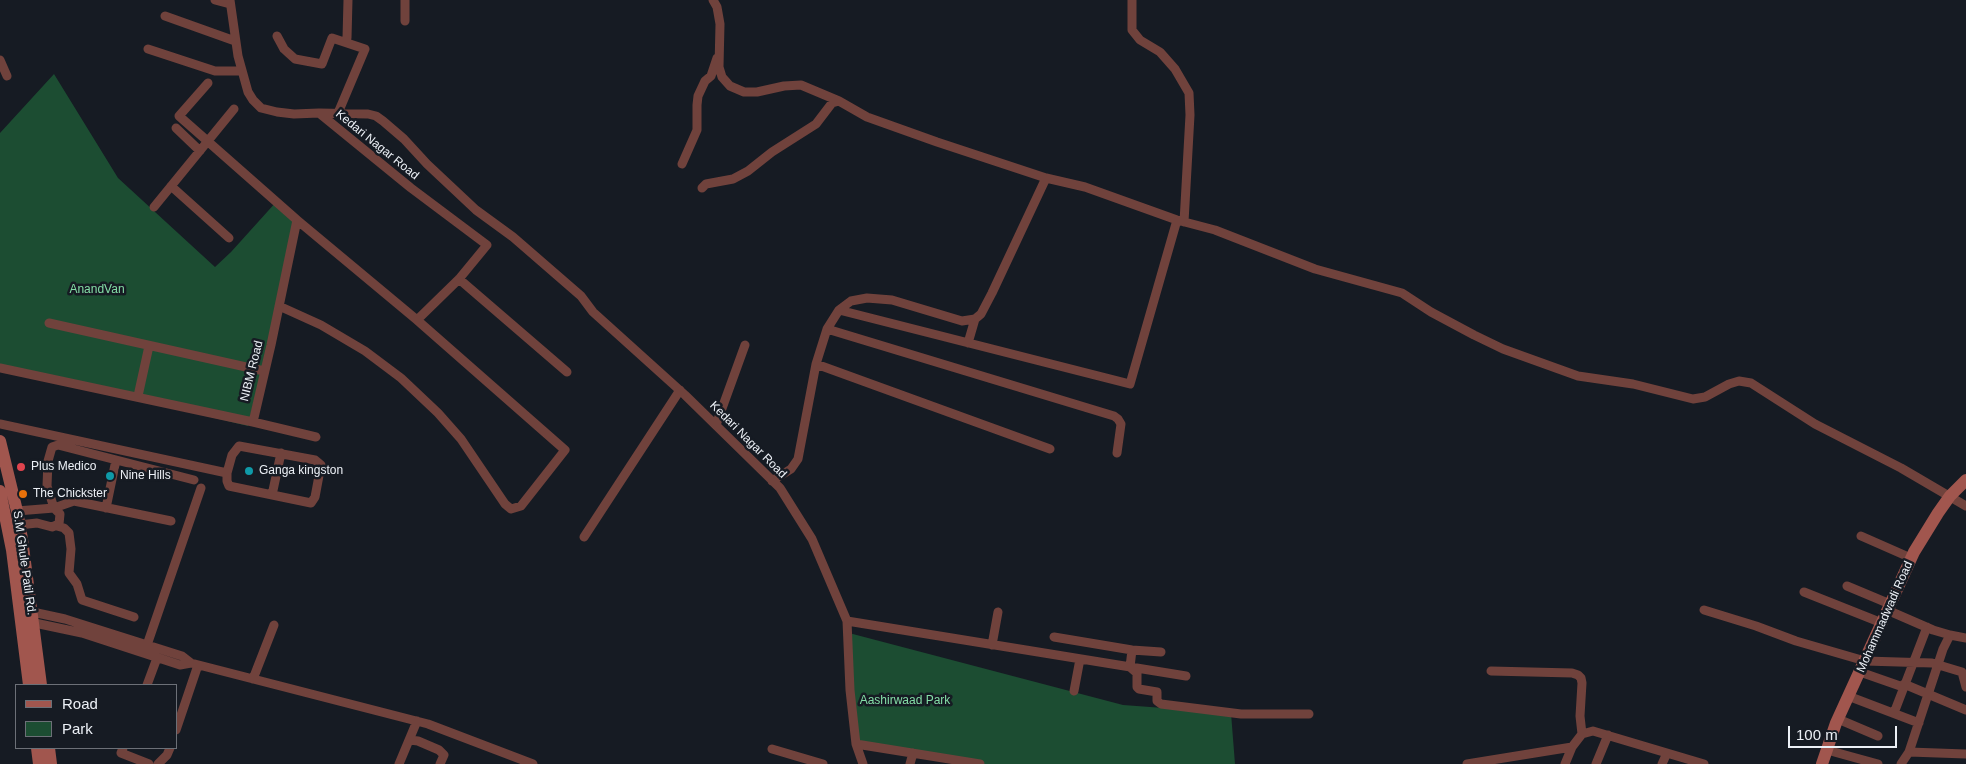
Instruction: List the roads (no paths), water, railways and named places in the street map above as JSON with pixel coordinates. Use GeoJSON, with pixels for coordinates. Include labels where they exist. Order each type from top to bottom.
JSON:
{"type":"FeatureCollection","features":[{"type":"Feature","properties":{"kind":"street"},"geometry":{"type":"LineString","coordinates":[[216,0],[230,2]]}},
{"type":"Feature","properties":{"kind":"street"},"geometry":{"type":"LineString","coordinates":[[347,38],[348,0]]}},
{"type":"Feature","properties":{"kind":"street"},"geometry":{"type":"LineString","coordinates":[[405,0],[405,21]]}},
{"type":"Feature","properties":{"kind":"street"},"geometry":{"type":"LineString","coordinates":[[712,0],[717,7],[720,24],[719,68],[722,77],[730,86],[744,92],[757,92],[784,86],[801,86],[839,101],[868,117],[1046,178],[1085,188],[1181,221],[1215,230],[1315,269],[1402,293],[1431,312],[1474,335],[1583,378],[1633,384],[1693,399],[1705,397],[1729,384],[1739,381],[1751,382],[1815,424],[1966,506]]}},
{"type":"Feature","properties":{"kind":"street"},"geometry":{"type":"LineString","coordinates":[[838,310],[1130,384],[1181,221],[1190,123],[1189,92],[1175,69],[1160,52],[1140,40],[1132,30],[1132,0]]}},
{"type":"Feature","properties":{"kind":"street","name":"Kedari Nagar Road"},"geometry":{"type":"LineString","coordinates":[[230,2],[235,41],[248,92],[261,108],[294,114],[368,114],[376,116],[383,121],[404,139],[426,164],[476,210],[513,237],[581,296],[593,312],[680,390],[780,488],[812,539],[847,621],[850,690],[856,744],[863,764]]}},
{"type":"Feature","properties":{"kind":"street"},"geometry":{"type":"LineString","coordinates":[[165,16],[235,41]]}},
{"type":"Feature","properties":{"kind":"street"},"geometry":{"type":"LineString","coordinates":[[276,36],[284,49],[295,58],[322,64],[332,38],[365,49],[338,113]]}},
{"type":"Feature","properties":{"kind":"street"},"geometry":{"type":"LineString","coordinates":[[148,49],[215,71],[242,71]]}},
{"type":"Feature","properties":{"kind":"street"},"geometry":{"type":"LineString","coordinates":[[682,164],[697,130],[696,105],[698,96],[705,81],[711,76],[720,50]]}},
{"type":"Feature","properties":{"kind":"street"},"geometry":{"type":"LineString","coordinates":[[0,60],[7,76]]}},
{"type":"Feature","properties":{"kind":"street"},"geometry":{"type":"LineString","coordinates":[[208,83],[179,116],[565,450],[521,506],[511,509],[505,504],[461,439],[438,413],[401,378],[365,351],[321,325],[279,306]]}},
{"type":"Feature","properties":{"kind":"street"},"geometry":{"type":"LineString","coordinates":[[702,188],[706,184],[732,179],[748,172],[772,152],[816,124],[832,104],[839,101]]}},
{"type":"Feature","properties":{"kind":"street"},"geometry":{"type":"LineString","coordinates":[[154,208],[234,109]]}},
{"type":"Feature","properties":{"kind":"street","name":"Kedari Nagar Road"},"geometry":{"type":"LineString","coordinates":[[319,113],[410,188],[487,245],[459,279]]}},
{"type":"Feature","properties":{"kind":"street"},"geometry":{"type":"LineString","coordinates":[[176,128],[200,151]]}},
{"type":"Feature","properties":{"kind":"street"},"geometry":{"type":"LineString","coordinates":[[772,480],[791,469],[798,459],[816,364],[826,329],[838,310],[850,301],[866,298],[892,300],[962,321],[975,319],[981,314],[992,293],[1046,178]]}},
{"type":"Feature","properties":{"kind":"street"},"geometry":{"type":"LineString","coordinates":[[171,186],[229,238]]}},
{"type":"Feature","properties":{"kind":"street","name":"NIBM Road"},"geometry":{"type":"LineString","coordinates":[[0,368],[253,422],[298,220]]}},
{"type":"Feature","properties":{"kind":"street"},"geometry":{"type":"LineString","coordinates":[[417,320],[459,279],[567,372]]}},
{"type":"Feature","properties":{"kind":"street"},"geometry":{"type":"LineString","coordinates":[[968,343],[975,319]]}},
{"type":"Feature","properties":{"kind":"street"},"geometry":{"type":"LineString","coordinates":[[49,323],[264,371]]}},
{"type":"Feature","properties":{"kind":"street"},"geometry":{"type":"LineString","coordinates":[[826,329],[1114,416],[1121,424],[1117,452]]}},
{"type":"Feature","properties":{"kind":"street"},"geometry":{"type":"LineString","coordinates":[[716,425],[745,345]]}},
{"type":"Feature","properties":{"kind":"street"},"geometry":{"type":"LineString","coordinates":[[138,396],[149,346]]}},
{"type":"Feature","properties":{"kind":"street"},"geometry":{"type":"LineString","coordinates":[[816,364],[1050,449]]}},
{"type":"Feature","properties":{"kind":"street"},"geometry":{"type":"LineString","coordinates":[[584,536],[680,390]]}},
{"type":"Feature","properties":{"kind":"street"},"geometry":{"type":"LineString","coordinates":[[253,422],[316,437]]}},
{"type":"Feature","properties":{"kind":"street"},"geometry":{"type":"LineString","coordinates":[[0,424],[227,473]]}},
{"type":"Feature","properties":{"kind":"street","name":"S.M Ghule Patil Rd."},"geometry":{"type":"LineString","coordinates":[[0,441],[19,525],[26,616],[28,684]]}},
{"type":"Feature","properties":{"kind":"street"},"geometry":{"type":"LineString","coordinates":[[57,526],[60,517],[59,512],[54,508],[47,486],[48,461],[52,447],[58,445],[194,480]]}},
{"type":"Feature","properties":{"kind":"street"},"geometry":{"type":"LineString","coordinates":[[239,446],[320,462],[321,464],[315,497],[311,503],[229,486],[227,473],[232,455],[239,446]]}},
{"type":"Feature","properties":{"kind":"street"},"geometry":{"type":"LineString","coordinates":[[272,495],[281,454]]}},
{"type":"Feature","properties":{"kind":"street"},"geometry":{"type":"LineString","coordinates":[[106,508],[116,460]]}},
{"type":"Feature","properties":{"kind":"street","name":"Mohammadwadi Road"},"geometry":{"type":"LineString","coordinates":[[1822,764],[1848,696],[1926,530],[1950,496],[1966,480]]}},
{"type":"Feature","properties":{"kind":"street"},"geometry":{"type":"LineString","coordinates":[[147,645],[201,488]]}},
{"type":"Feature","properties":{"kind":"street","name":"S.M Ghule Patil Rd."},"geometry":{"type":"LineString","coordinates":[[0,492],[41,684]]}},
{"type":"Feature","properties":{"kind":"street"},"geometry":{"type":"LineString","coordinates":[[17,511],[54,508],[74,501],[171,521]]}},
{"type":"Feature","properties":{"kind":"street"},"geometry":{"type":"LineString","coordinates":[[19,525],[37,524],[64,528],[69,533],[71,549],[69,573],[77,584],[82,600],[134,617]]}},
{"type":"Feature","properties":{"kind":"street"},"geometry":{"type":"LineString","coordinates":[[1861,536],[1912,558]]}},
{"type":"Feature","properties":{"kind":"street"},"geometry":{"type":"LineString","coordinates":[[1847,586],[1927,627],[1966,638]]}},
{"type":"Feature","properties":{"kind":"street"},"geometry":{"type":"LineString","coordinates":[[1804,592],[1882,623]]}},
{"type":"Feature","properties":{"kind":"street"},"geometry":{"type":"LineString","coordinates":[[1704,610],[1756,626],[1862,666],[1903,686],[1966,710]]}},
{"type":"Feature","properties":{"kind":"street"},"geometry":{"type":"LineString","coordinates":[[992,645],[998,612]]}},
{"type":"Feature","properties":{"kind":"street"},"geometry":{"type":"LineString","coordinates":[[26,616],[64,619],[182,656],[195,664],[417,721],[533,764]]}},
{"type":"Feature","properties":{"kind":"street"},"geometry":{"type":"LineString","coordinates":[[26,616],[180,665],[195,664]]}},
{"type":"Feature","properties":{"kind":"street"},"geometry":{"type":"LineString","coordinates":[[847,621],[1186,676]]}},
{"type":"Feature","properties":{"kind":"street"},"geometry":{"type":"LineString","coordinates":[[253,679],[274,625]]}},
{"type":"Feature","properties":{"kind":"street"},"geometry":{"type":"LineString","coordinates":[[1894,713],[1927,627]]}},
{"type":"Feature","properties":{"kind":"street"},"geometry":{"type":"LineString","coordinates":[[1901,764],[1909,752],[1943,649],[1950,634]]}},
{"type":"Feature","properties":{"kind":"street"},"geometry":{"type":"LineString","coordinates":[[1054,637],[1132,650],[1161,652]]}},
{"type":"Feature","properties":{"kind":"street"},"geometry":{"type":"LineString","coordinates":[[1130,667],[1132,650]]}},
{"type":"Feature","properties":{"kind":"street"},"geometry":{"type":"LineString","coordinates":[[147,684],[157,658]]}},
{"type":"Feature","properties":{"kind":"street"},"geometry":{"type":"LineString","coordinates":[[1074,691],[1080,659]]}},
{"type":"Feature","properties":{"kind":"street"},"geometry":{"type":"LineString","coordinates":[[1862,666],[1913,661],[1939,665],[1962,672],[1966,687]]}},
{"type":"Feature","properties":{"kind":"street"},"geometry":{"type":"LineString","coordinates":[[178,723],[195,664]]}},
{"type":"Feature","properties":{"kind":"street"},"geometry":{"type":"LineString","coordinates":[[1130,667],[1136,672],[1137,687],[1156,692],[1161,704],[1241,714],[1310,714]]}},
{"type":"Feature","properties":{"kind":"street"},"geometry":{"type":"LineString","coordinates":[[1491,671],[1572,673],[1578,675],[1582,683],[1580,716],[1582,734]]}},
{"type":"Feature","properties":{"kind":"street"},"geometry":{"type":"LineString","coordinates":[[1848,696],[1919,723]]}},
{"type":"Feature","properties":{"kind":"street"},"geometry":{"type":"LineString","coordinates":[[1838,719],[1878,736]]}},
{"type":"Feature","properties":{"kind":"street"},"geometry":{"type":"LineString","coordinates":[[398,764],[417,721]]}},
{"type":"Feature","properties":{"kind":"street"},"geometry":{"type":"LineString","coordinates":[[1565,764],[1572,747],[1582,734],[1593,731],[1704,764]]}},
{"type":"Feature","properties":{"kind":"street"},"geometry":{"type":"LineString","coordinates":[[1596,764],[1608,735]]}},
{"type":"Feature","properties":{"kind":"street"},"geometry":{"type":"LineString","coordinates":[[410,740],[439,750],[444,754],[440,764]]}},
{"type":"Feature","properties":{"kind":"street"},"geometry":{"type":"LineString","coordinates":[[856,744],[950,762],[980,764]]}},
{"type":"Feature","properties":{"kind":"street"},"geometry":{"type":"LineString","coordinates":[[1467,764],[1483,763],[1572,747]]}},
{"type":"Feature","properties":{"kind":"street"},"geometry":{"type":"LineString","coordinates":[[37,749],[39,764]]}},
{"type":"Feature","properties":{"kind":"street"},"geometry":{"type":"LineString","coordinates":[[49,749],[51,764]]}},
{"type":"Feature","properties":{"kind":"street"},"geometry":{"type":"LineString","coordinates":[[123,749],[121,753],[149,764]]}},
{"type":"Feature","properties":{"kind":"street"},"geometry":{"type":"LineString","coordinates":[[158,764],[170,749]]}},
{"type":"Feature","properties":{"kind":"street"},"geometry":{"type":"LineString","coordinates":[[772,749],[823,764]]}},
{"type":"Feature","properties":{"kind":"street"},"geometry":{"type":"LineString","coordinates":[[1827,750],[1878,764]]}},
{"type":"Feature","properties":{"kind":"street"},"geometry":{"type":"LineString","coordinates":[[1909,752],[1966,754]]}},
{"type":"Feature","properties":{"kind":"street"},"geometry":{"type":"LineString","coordinates":[[1662,764],[1670,753]]}},
{"type":"Feature","properties":{"kind":"street"},"geometry":{"type":"LineString","coordinates":[[1669,764],[1670,753]]}},
{"type":"Feature","properties":{"kind":"street"},"geometry":{"type":"LineString","coordinates":[[910,764],[912,754]]}},
{"type":"Feature","properties":{"kind":"place","name":"Plus Medico"},"geometry":{"type":"Point","coordinates":[21,467]}},
{"type":"Feature","properties":{"kind":"place","name":"Ganga kingston"},"geometry":{"type":"Point","coordinates":[249,471]}},
{"type":"Feature","properties":{"kind":"place","name":"Nine Hills"},"geometry":{"type":"Point","coordinates":[110,476]}},
{"type":"Feature","properties":{"kind":"place","name":"The Chickster"},"geometry":{"type":"Point","coordinates":[23,494]}},
{"type":"Feature","properties":{"kind":"park label","name":"AnandVan"},"geometry":{"type":"Point","coordinates":[97,290]}},
{"type":"Feature","properties":{"kind":"park label","name":"Aashirwaad Park"},"geometry":{"type":"Point","coordinates":[905,701]}}]}
